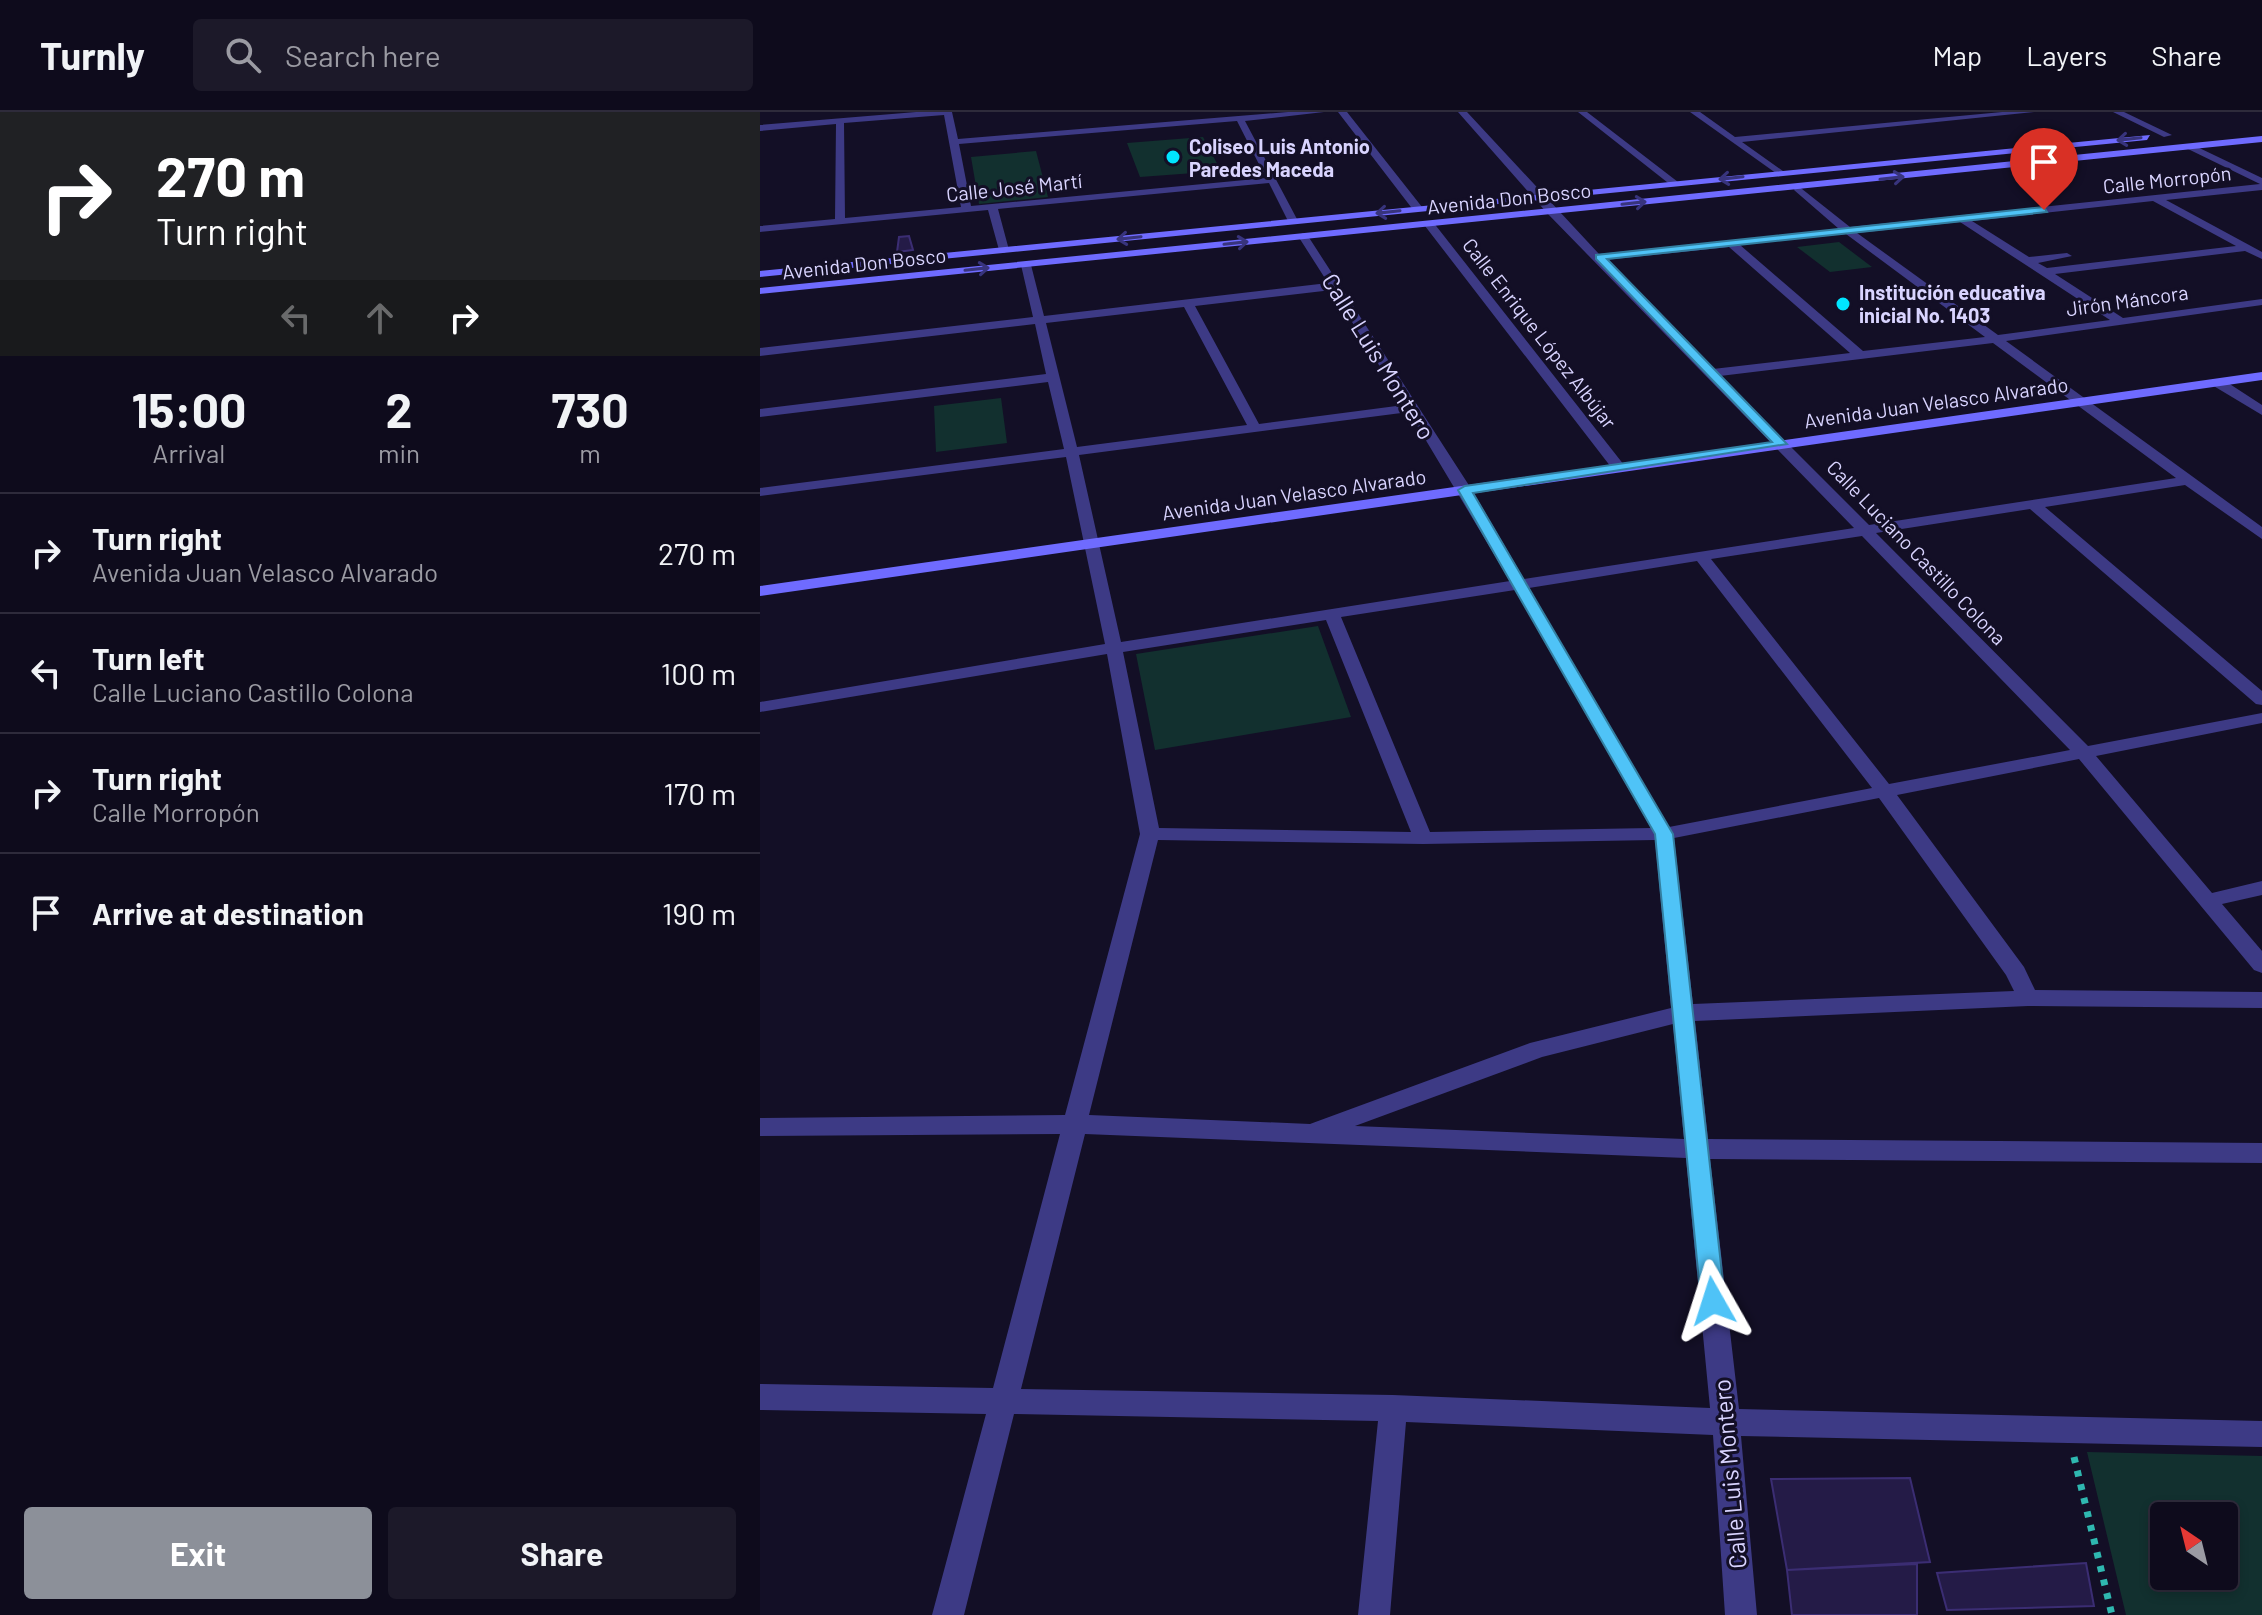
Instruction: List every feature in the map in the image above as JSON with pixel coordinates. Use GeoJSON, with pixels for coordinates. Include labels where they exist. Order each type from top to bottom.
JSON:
{"type":"FeatureCollection","features":[{"type":"Feature","properties":{"kind":"street"},"geometry":{"type":"LineString","coordinates":[[760,128],[947,112],[956,142],[967,209]]}},
{"type":"Feature","properties":{"kind":"street"},"geometry":{"type":"LineString","coordinates":[[1195,112],[1201,122]]}},
{"type":"Feature","properties":{"kind":"street"},"geometry":{"type":"LineString","coordinates":[[956,142],[1320,112]]}},
{"type":"Feature","properties":{"kind":"street"},"geometry":{"type":"LineString","coordinates":[[1342,112],[1418,209]]}},
{"type":"Feature","properties":{"kind":"street","name":"Calle Luciano Castillo Colona"},"geometry":{"type":"LineString","coordinates":[[1462,112],[1551,211],[2083,752],[2262,965]]}},
{"type":"Feature","properties":{"kind":"street"},"geometry":{"type":"LineString","coordinates":[[1582,112],[1675,184]]}},
{"type":"Feature","properties":{"kind":"street"},"geometry":{"type":"LineString","coordinates":[[1694,112],[1780,173]]}},
{"type":"Feature","properties":{"kind":"street"},"geometry":{"type":"LineString","coordinates":[[1734,140],[2030,112]]}},
{"type":"Feature","properties":{"kind":"street"},"geometry":{"type":"LineString","coordinates":[[2117,112],[2167,135]]}},
{"type":"Feature","properties":{"kind":"street"},"geometry":{"type":"LineString","coordinates":[[1240,119],[1293,221]]}},
{"type":"Feature","properties":{"kind":"street"},"geometry":{"type":"LineString","coordinates":[[840,121],[840,221]]}},
{"type":"Feature","properties":{"kind":"street","name":"Avenida Don Bosco"},"geometry":{"type":"LineString","coordinates":[[760,274],[2183,134]]}},
{"type":"Feature","properties":{"kind":"street","name":"Avenida Don Bosco"},"geometry":{"type":"LineString","coordinates":[[760,291],[2262,139]]}},
{"type":"Feature","properties":{"kind":"street"},"geometry":{"type":"LineString","coordinates":[[2191,147],[2262,184]]}},
{"type":"Feature","properties":{"kind":"street","name":"Calle José Martí"},"geometry":{"type":"LineString","coordinates":[[760,229],[1272,180]]}},
{"type":"Feature","properties":{"kind":"street","name":"Calle Morropón"},"geometry":{"type":"LineString","coordinates":[[1599,257],[2262,184]]}},
{"type":"Feature","properties":{"kind":"street"},"geometry":{"type":"LineString","coordinates":[[1797,188],[1848,231],[2262,534]]}},
{"type":"Feature","properties":{"kind":"street"},"geometry":{"type":"LineString","coordinates":[[2154,198],[2262,256]]}},
{"type":"Feature","properties":{"kind":"street"},"geometry":{"type":"LineString","coordinates":[[992,207],[1004,250]]}},
{"type":"Feature","properties":{"kind":"street"},"geometry":{"type":"LineString","coordinates":[[1962,219],[2119,320]]}},
{"type":"Feature","properties":{"kind":"street","name":"Calle Enrique López Albújar"},"geometry":{"type":"LineString","coordinates":[[1429,224],[1619,468]]}},
{"type":"Feature","properties":{"kind":"street","name":"Calle Luis Montero"},"geometry":{"type":"LineString","coordinates":[[1303,236],[1465,490],[1664,834],[1726,1422],[1741,1615]]}},
{"type":"Feature","properties":{"kind":"street"},"geometry":{"type":"LineString","coordinates":[[2027,261],[2229,238]]}},
{"type":"Feature","properties":{"kind":"street"},"geometry":{"type":"LineString","coordinates":[[1731,243],[1860,355]]}},
{"type":"Feature","properties":{"kind":"street"},"geometry":{"type":"LineString","coordinates":[[2045,272],[2247,248]]}},
{"type":"Feature","properties":{"kind":"street"},"geometry":{"type":"LineString","coordinates":[[948,1615],[1078,1124],[1150,834],[1094,543],[1026,265]]}},
{"type":"Feature","properties":{"kind":"street"},"geometry":{"type":"LineString","coordinates":[[760,352],[1335,286]]}},
{"type":"Feature","properties":{"kind":"street","name":"Jirón Máncora"},"geometry":{"type":"LineString","coordinates":[[1712,373],[1996,339],[2262,302]]}},
{"type":"Feature","properties":{"kind":"street"},"geometry":{"type":"LineString","coordinates":[[1188,303],[1255,428]]}},
{"type":"Feature","properties":{"kind":"street","name":"Avenida Juan Velasco Alvarado"},"geometry":{"type":"LineString","coordinates":[[760,591],[2262,376]]}},
{"type":"Feature","properties":{"kind":"street"},"geometry":{"type":"LineString","coordinates":[[760,413],[1054,377]]}},
{"type":"Feature","properties":{"kind":"street"},"geometry":{"type":"LineString","coordinates":[[2217,382],[2262,411]]}},
{"type":"Feature","properties":{"kind":"street"},"geometry":{"type":"LineString","coordinates":[[760,492],[1412,408]]}},
{"type":"Feature","properties":{"kind":"street"},"geometry":{"type":"LineString","coordinates":[[760,707],[1114,648],[2188,480]]}},
{"type":"Feature","properties":{"kind":"street"},"geometry":{"type":"LineString","coordinates":[[2033,504],[2262,700]]}},
{"type":"Feature","properties":{"kind":"street"},"geometry":{"type":"LineString","coordinates":[[1701,556],[1884,791],[2016,972],[2028,998]]}},
{"type":"Feature","properties":{"kind":"street"},"geometry":{"type":"LineString","coordinates":[[1332,614],[1423,838]]}},
{"type":"Feature","properties":{"kind":"street"},"geometry":{"type":"LineString","coordinates":[[1150,834],[1423,838],[1664,834],[2262,718]]}},
{"type":"Feature","properties":{"kind":"street"},"geometry":{"type":"LineString","coordinates":[[2210,900],[2262,888]]}},
{"type":"Feature","properties":{"kind":"street"},"geometry":{"type":"LineString","coordinates":[[1308,1133],[1538,1049],[1683,1013],[2028,998],[2262,1000]]}},
{"type":"Feature","properties":{"kind":"street"},"geometry":{"type":"LineString","coordinates":[[760,1127],[1078,1124],[1697,1149],[2262,1153]]}},
{"type":"Feature","properties":{"kind":"street"},"geometry":{"type":"LineString","coordinates":[[760,1397],[1393,1408],[1726,1422],[2262,1434]]}},
{"type":"Feature","properties":{"kind":"street"},"geometry":{"type":"LineString","coordinates":[[1374,1615],[1393,1408]]}},
{"type":"Feature","properties":{"kind":"path"},"geometry":{"type":"LineString","coordinates":[[2067,1429],[2112,1615]]}},
{"type":"Feature","properties":{"kind":"green space","name":"Coliseo Luis Antonio Paredes Maceda"},"geometry":{"type":"Polygon","coordinates":[[[1203,137],[1221,171],[1140,177],[1127,143],[1203,137]]]}},
{"type":"Feature","properties":{"kind":"green space"},"geometry":{"type":"Polygon","coordinates":[[[1036,151],[1048,197],[979,204],[971,157],[1036,151]]]}},
{"type":"Feature","properties":{"kind":"green space"},"geometry":{"type":"Polygon","coordinates":[[[1839,242],[1872,267],[1830,272],[1797,247],[1839,242]]]}},
{"type":"Feature","properties":{"kind":"green space"},"geometry":{"type":"Polygon","coordinates":[[[1001,398],[1007,443],[936,452],[934,406],[1001,398]]]}},
{"type":"Feature","properties":{"kind":"green space"},"geometry":{"type":"Polygon","coordinates":[[[1318,626],[1351,717],[1155,750],[1136,654],[1318,626]]]}},
{"type":"Feature","properties":{"kind":"green space"},"geometry":{"type":"Polygon","coordinates":[[[2087,1452],[2262,1456],[2262,1615],[2126,1615],[2087,1452]]]}},
{"type":"Feature","properties":{"kind":"building"},"geometry":{"type":"Polygon","coordinates":[[[909,236],[913,250],[897,252],[899,237],[909,236]]]}},
{"type":"Feature","properties":{"kind":"building"},"geometry":{"type":"Polygon","coordinates":[[[1910,1478],[1930,1562],[1787,1570],[1771,1479],[1910,1478]]]}},
{"type":"Feature","properties":{"kind":"building"},"geometry":{"type":"Polygon","coordinates":[[[2086,1563],[2094,1606],[1947,1610],[1937,1573],[2086,1563]]]}},
{"type":"Feature","properties":{"kind":"building"},"geometry":{"type":"Polygon","coordinates":[[[1917,1564],[1917,1615],[1792,1615],[1787,1570],[1917,1564]]]}},
{"type":"Feature","properties":{"kind":"place","name":"Coliseo Luis Antonio Paredes Maceda"},"geometry":{"type":"Point","coordinates":[1173,157]}},
{"type":"Feature","properties":{"kind":"place","name":"Institución educativa inicial No. 1403"},"geometry":{"type":"Point","coordinates":[1843,304]}},
{"type":"Feature","properties":{"kind":"route"},"geometry":{"type":"LineString","coordinates":[[1713,1301],[1664,834],[1465,490],[1781,444],[1599,257],[2044,210]]}}]}
